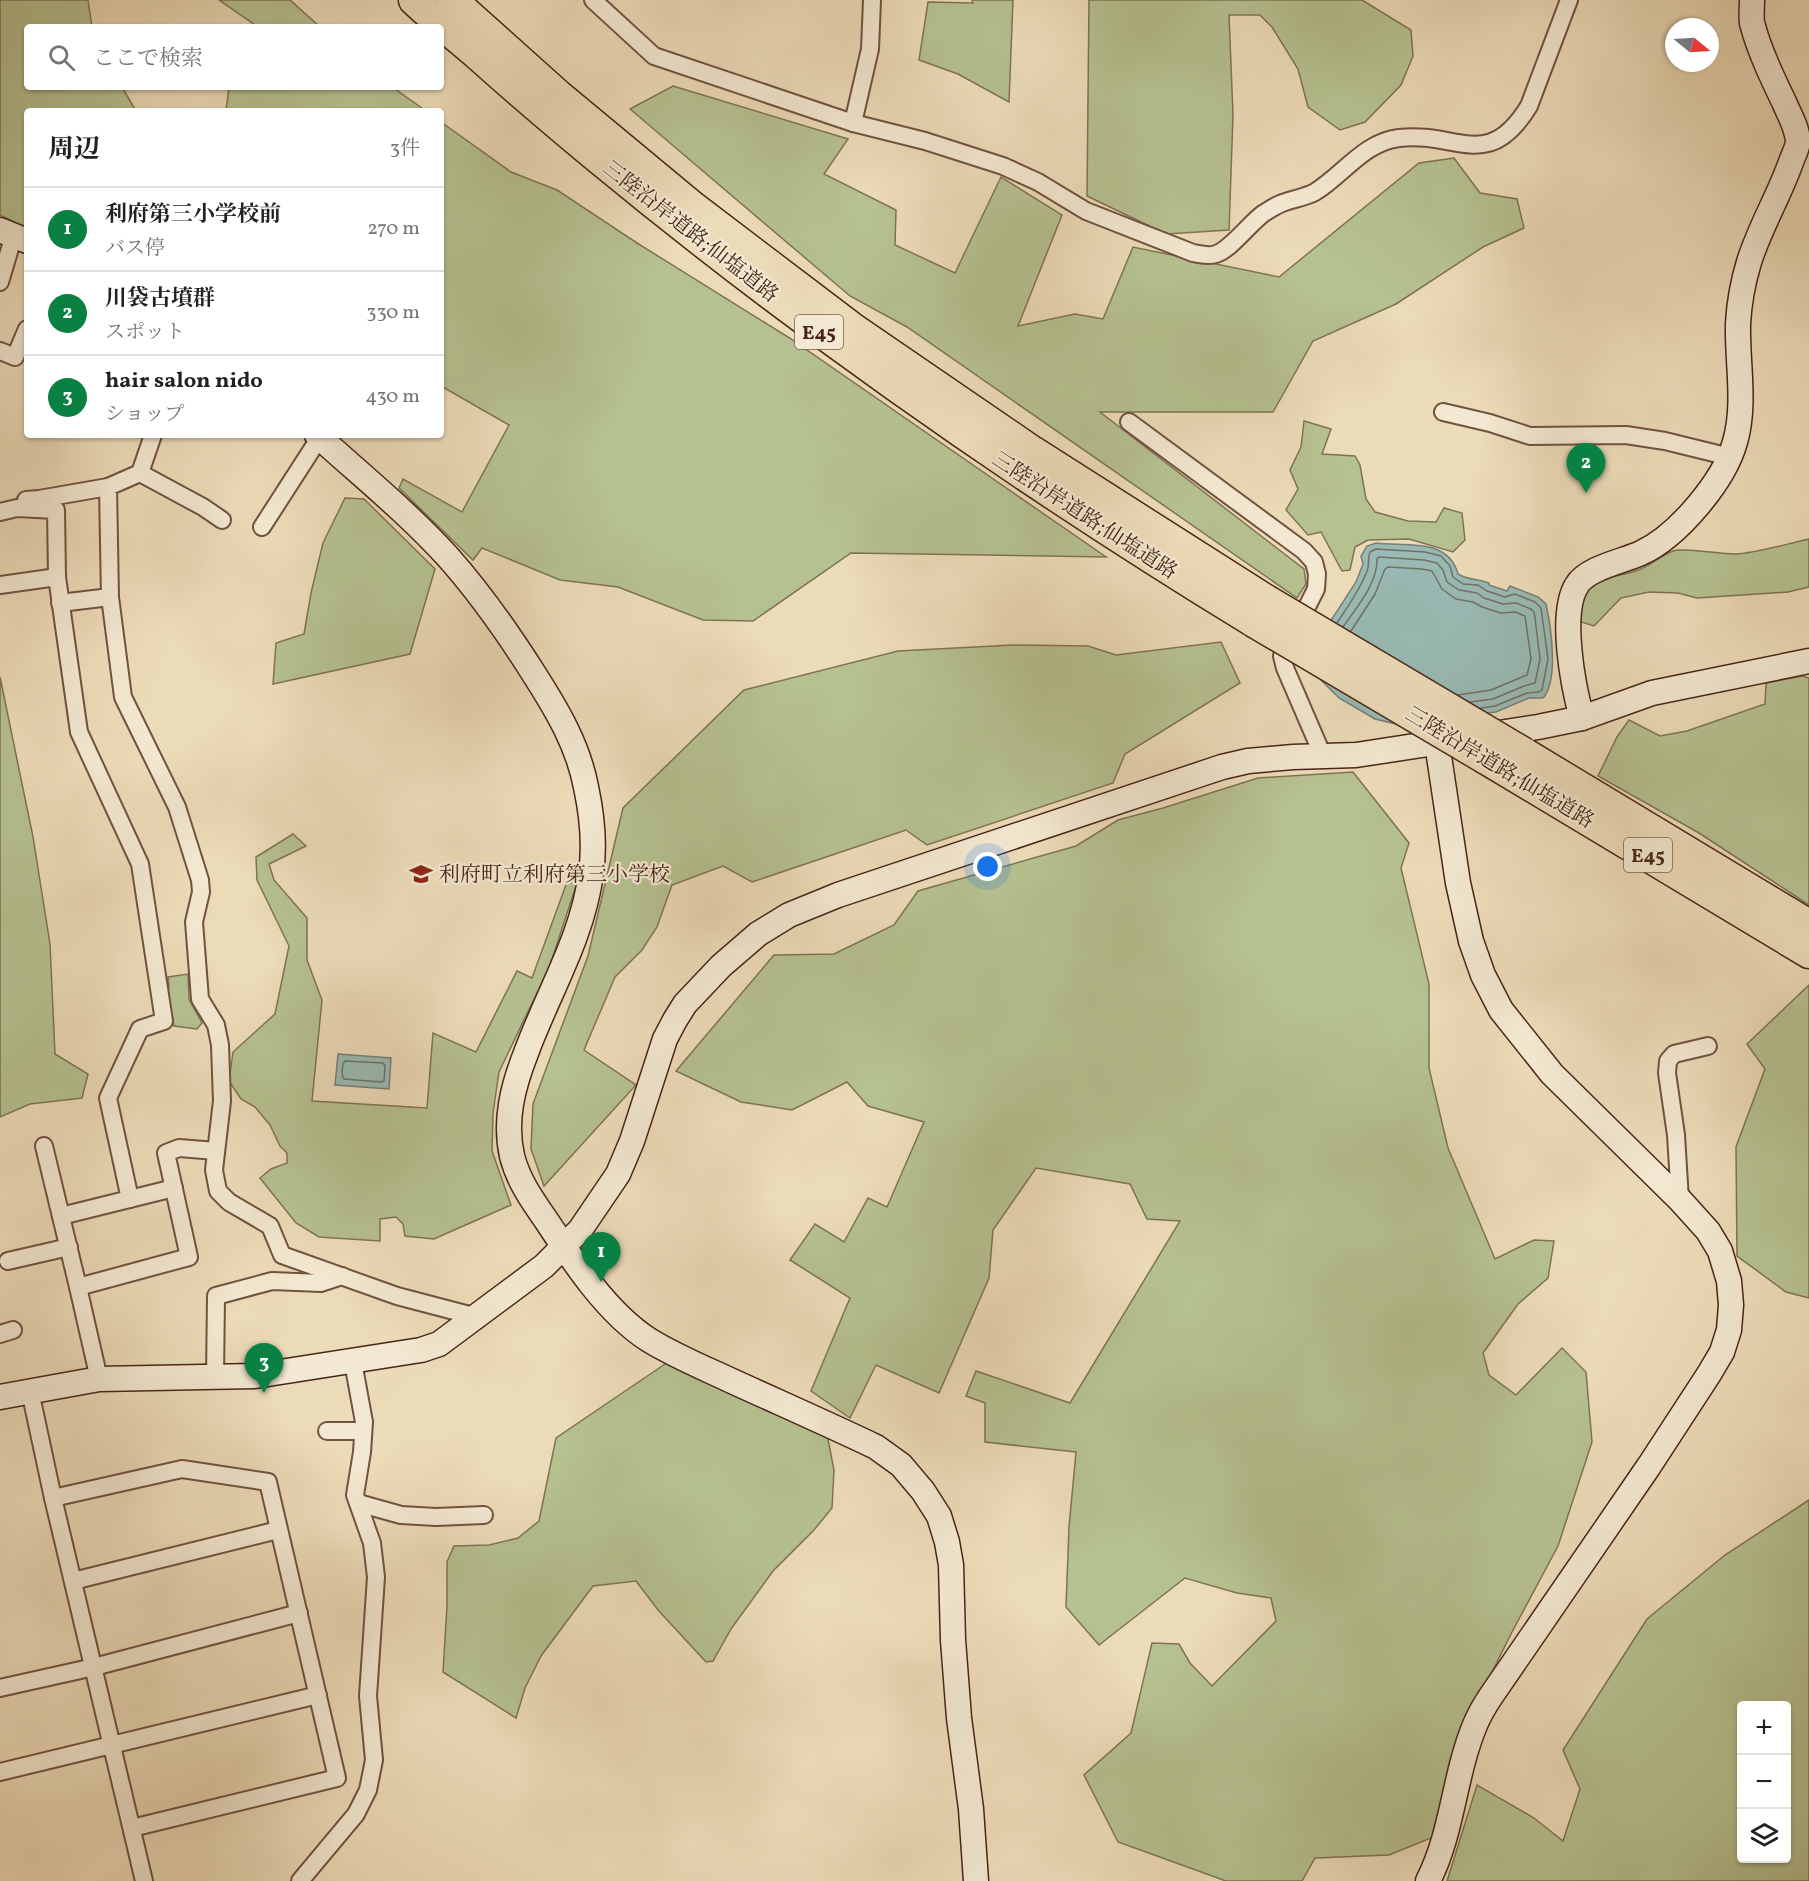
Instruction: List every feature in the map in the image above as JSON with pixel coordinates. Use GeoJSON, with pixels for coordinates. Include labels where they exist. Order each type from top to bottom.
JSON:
{"type":"FeatureCollection","features":[{"type":"Feature","properties":{"kind":"highway","name":"三陸沿岸道路;仙塩道路"},"geometry":{"type":"LineString","coordinates":[[414,0],[442,24]]}},
{"type":"Feature","properties":{"kind":"highway","name":"三陸沿岸道路;仙塩道路"},"geometry":{"type":"LineString","coordinates":[[452,0],[558,95],[693,207],[851,327],[1032,450],[1260,611],[1486,759],[1809,953]]}},
{"type":"Feature","properties":{"kind":"highway","name":"三陸沿岸道路;仙塩道路"},"geometry":{"type":"LineString","coordinates":[[444,26],[677,223],[840,348],[990,453],[1141,553],[1260,611],[1524,753],[1809,925]]}},
{"type":"Feature","properties":{"kind":"street"},"geometry":{"type":"LineString","coordinates":[[593,0],[654,56],[853,123],[925,141],[1003,166],[1038,182],[1086,211],[1193,253],[1208,256],[1226,249],[1262,215],[1279,204],[1315,192],[1369,149],[1383,143],[1399,138],[1481,145],[1502,138],[1519,122],[1529,106],[1569,0]]}},
{"type":"Feature","properties":{"kind":"street"},"geometry":{"type":"LineString","coordinates":[[853,123],[870,49],[872,0]]}},
{"type":"Feature","properties":{"kind":"street"},"geometry":{"type":"LineString","coordinates":[[1582,718],[1575,694],[1568,618],[1577,584],[1583,578],[1654,547],[1680,526],[1719,476],[1736,441],[1739,421],[1740,365],[1738,324],[1749,261],[1787,174],[1804,147],[1766,62],[1752,21],[1752,0]]}},
{"type":"Feature","properties":{"kind":"street"},"geometry":{"type":"LineString","coordinates":[[0,282],[14,235]]}},
{"type":"Feature","properties":{"kind":"street"},"geometry":{"type":"LineString","coordinates":[[0,351],[15,357],[24,336]]}},
{"type":"Feature","properties":{"kind":"street"},"geometry":{"type":"LineString","coordinates":[[1443,412],[1490,423],[1530,436],[1626,435],[1665,441],[1730,457]]}},
{"type":"Feature","properties":{"kind":"street"},"geometry":{"type":"LineString","coordinates":[[1129,422],[1304,551],[1314,562],[1317,574],[1316,589],[1282,656],[1323,756]]}},
{"type":"Feature","properties":{"kind":"street"},"geometry":{"type":"LineString","coordinates":[[141,473],[148,438]]}},
{"type":"Feature","properties":{"kind":"street"},"geometry":{"type":"LineString","coordinates":[[262,527],[318,438]]}},
{"type":"Feature","properties":{"kind":"street"},"geometry":{"type":"LineString","coordinates":[[321,438],[406,514],[447,556],[482,598],[564,721],[577,754],[586,787],[592,831],[590,880],[582,918],[563,968],[525,1053],[509,1108],[512,1154],[519,1177],[563,1247],[607,1302],[646,1338],[684,1359],[876,1447],[901,1465],[923,1491],[939,1516],[951,1565],[959,1718],[971,1809],[976,1881]]}},
{"type":"Feature","properties":{"kind":"street"},"geometry":{"type":"LineString","coordinates":[[0,502],[39,500],[108,487],[141,473]]}},
{"type":"Feature","properties":{"kind":"street"},"geometry":{"type":"LineString","coordinates":[[141,473],[222,520]]}},
{"type":"Feature","properties":{"kind":"street"},"geometry":{"type":"LineString","coordinates":[[108,487],[110,597],[123,697],[177,807],[200,880],[201,892],[194,922],[200,999],[216,1025],[220,1045],[222,1101],[214,1170],[218,1191],[229,1202],[270,1226],[282,1255],[397,1296],[477,1317]]}},
{"type":"Feature","properties":{"kind":"street"},"geometry":{"type":"LineString","coordinates":[[0,512],[17,508],[56,510],[57,577],[79,732],[140,864],[164,1021],[140,1029],[108,1098],[130,1199]]}},
{"type":"Feature","properties":{"kind":"street"},"geometry":{"type":"LineString","coordinates":[[0,585],[57,577]]}},
{"type":"Feature","properties":{"kind":"street"},"geometry":{"type":"LineString","coordinates":[[60,603],[110,597]]}},
{"type":"Feature","properties":{"kind":"street"},"geometry":{"type":"LineString","coordinates":[[0,1396],[99,1379],[255,1376],[353,1362],[421,1350],[439,1344],[544,1266],[580,1230],[618,1174],[632,1141],[665,1039],[685,1004],[721,966],[758,934],[789,915],[838,895],[1222,767],[1248,761],[1356,755],[1538,727],[1582,718],[1652,693],[1809,661]]}},
{"type":"Feature","properties":{"kind":"street"},"geometry":{"type":"LineString","coordinates":[[1428,1881],[1446,1839],[1475,1725],[1491,1696],[1649,1466],[1722,1352],[1730,1330],[1731,1305],[1729,1281],[1720,1251],[1708,1231],[1680,1200],[1552,1074],[1501,1010],[1483,975],[1471,941],[1458,883],[1437,743]]}},
{"type":"Feature","properties":{"kind":"street"},"geometry":{"type":"LineString","coordinates":[[1680,1200],[1676,1135],[1667,1073],[1668,1061],[1674,1054],[1708,1046]]}},
{"type":"Feature","properties":{"kind":"street"},"geometry":{"type":"LineString","coordinates":[[44,1146],[99,1379]]}},
{"type":"Feature","properties":{"kind":"street"},"geometry":{"type":"LineString","coordinates":[[78,1287],[189,1257],[166,1153],[179,1148],[216,1151]]}},
{"type":"Feature","properties":{"kind":"street"},"geometry":{"type":"LineString","coordinates":[[61,1216],[174,1188]]}},
{"type":"Feature","properties":{"kind":"street"},"geometry":{"type":"LineString","coordinates":[[9,1261],[69,1247]]}},
{"type":"Feature","properties":{"kind":"street"},"geometry":{"type":"LineString","coordinates":[[215,1377],[216,1296],[272,1281],[321,1283],[342,1276]]}},
{"type":"Feature","properties":{"kind":"street"},"geometry":{"type":"LineString","coordinates":[[300,1881],[356,1814],[368,1790],[374,1760],[368,1696],[376,1577],[372,1543],[355,1495],[364,1422],[353,1362]]}},
{"type":"Feature","properties":{"kind":"street"},"geometry":{"type":"LineString","coordinates":[[30,1391],[53,1498],[144,1881]]}},
{"type":"Feature","properties":{"kind":"street"},"geometry":{"type":"LineString","coordinates":[[327,1431],[363,1431]]}},
{"type":"Feature","properties":{"kind":"street"},"geometry":{"type":"LineString","coordinates":[[53,1498],[182,1469],[268,1482],[337,1778],[132,1828]]}},
{"type":"Feature","properties":{"kind":"street"},"geometry":{"type":"LineString","coordinates":[[358,1503],[401,1515],[436,1517],[484,1515]]}},
{"type":"Feature","properties":{"kind":"street"},"geometry":{"type":"LineString","coordinates":[[73,1581],[278,1530]]}},
{"type":"Feature","properties":{"kind":"street"},"geometry":{"type":"LineString","coordinates":[[0,1688],[299,1613]]}},
{"type":"Feature","properties":{"kind":"street"},"geometry":{"type":"LineString","coordinates":[[0,1772],[318,1695]]}},
{"type":"Feature","properties":{"kind":"green space"},"geometry":{"type":"Polygon","coordinates":[[[0,0],[88,0],[92,24],[24,24],[24,90],[124,90],[134,108],[24,108],[24,227],[0,215],[0,0]]]}},
{"type":"Feature","properties":{"kind":"green space"},"geometry":{"type":"Polygon","coordinates":[[[219,0],[290,0],[317,24],[254,24],[219,0]]]}},
{"type":"Feature","properties":{"kind":"green space"},"geometry":{"type":"Polygon","coordinates":[[[972,0],[1013,0],[1009,102],[958,74],[919,60],[928,2],[973,3],[972,0]]]}},
{"type":"Feature","properties":{"kind":"green space"},"geometry":{"type":"Polygon","coordinates":[[[1089,0],[1362,0],[1411,30],[1413,56],[1401,85],[1365,122],[1340,130],[1308,107],[1298,69],[1272,27],[1260,15],[1229,15],[1233,115],[1229,230],[1166,234],[1087,196],[1089,0]]]}},
{"type":"Feature","properties":{"kind":"green space"},"geometry":{"type":"Polygon","coordinates":[[[673,86],[848,139],[824,174],[896,210],[895,245],[955,273],[1001,177],[1062,215],[1018,326],[1075,314],[1103,319],[1133,247],[1279,277],[1419,163],[1454,158],[1480,193],[1517,199],[1524,228],[1483,247],[1396,304],[1313,341],[1273,412],[1100,412],[1304,569],[1306,584],[1297,598],[907,327],[850,296],[630,109],[673,86]]]}},
{"type":"Feature","properties":{"kind":"green space"},"geometry":{"type":"Polygon","coordinates":[[[229,90],[396,90],[422,108],[226,108],[229,90]]]}},
{"type":"Feature","properties":{"kind":"green space"},"geometry":{"type":"Polygon","coordinates":[[[444,124],[511,172],[557,190],[788,337],[1106,557],[851,553],[753,621],[703,620],[618,587],[560,580],[482,548],[473,560],[399,488],[403,479],[462,512],[509,425],[444,388],[444,124]]]}},
{"type":"Feature","properties":{"kind":"green space"},"geometry":{"type":"Polygon","coordinates":[[[1304,421],[1331,429],[1322,454],[1355,456],[1360,465],[1366,499],[1375,512],[1408,521],[1436,522],[1444,508],[1462,513],[1465,540],[1453,552],[1409,539],[1368,540],[1355,547],[1350,570],[1342,571],[1321,532],[1308,535],[1286,510],[1298,489],[1290,470],[1301,447],[1304,421]]]}},
{"type":"Feature","properties":{"kind":"green space"},"geometry":{"type":"Polygon","coordinates":[[[345,498],[364,499],[435,569],[410,654],[273,684],[276,643],[304,634],[323,543],[345,498]]]}},
{"type":"Feature","properties":{"kind":"green space"},"geometry":{"type":"Polygon","coordinates":[[[1809,539],[1809,587],[1788,592],[1697,598],[1678,593],[1649,592],[1621,598],[1594,626],[1581,622],[1578,616],[1582,601],[1593,584],[1609,577],[1641,569],[1673,551],[1737,554],[1809,539]]]}},
{"type":"Feature","properties":{"kind":"green space"},"geometry":{"type":"Polygon","coordinates":[[[1221,642],[1240,683],[1125,754],[1113,783],[927,845],[906,830],[752,882],[723,866],[672,885],[657,927],[642,950],[615,977],[584,1050],[636,1085],[544,1186],[531,1149],[533,1104],[588,956],[623,808],[744,690],[898,651],[1013,645],[1088,646],[1116,655],[1221,642]]]}},
{"type":"Feature","properties":{"kind":"green space"},"geometry":{"type":"Polygon","coordinates":[[[1802,676],[1809,678],[1809,905],[1699,833],[1598,776],[1617,737],[1629,720],[1660,736],[1687,731],[1765,704],[1766,683],[1802,676]]]}},
{"type":"Feature","properties":{"kind":"green space"},"geometry":{"type":"Polygon","coordinates":[[[0,677],[33,837],[50,944],[55,1054],[88,1074],[82,1098],[30,1104],[0,1117],[0,677]]]}},
{"type":"Feature","properties":{"kind":"green space"},"geometry":{"type":"Polygon","coordinates":[[[1353,772],[1409,843],[1401,868],[1429,984],[1429,1068],[1448,1148],[1495,1259],[1534,1240],[1554,1241],[1548,1278],[1518,1304],[1483,1353],[1489,1375],[1516,1395],[1562,1348],[1586,1372],[1592,1442],[1558,1546],[1466,1724],[1436,1836],[1389,1855],[1315,1858],[1302,1881],[1226,1881],[1118,1842],[1084,1775],[1131,1733],[1152,1643],[1179,1644],[1190,1663],[1212,1686],[1276,1621],[1271,1598],[1237,1593],[1185,1578],[1099,1645],[1066,1607],[1069,1527],[1076,1452],[985,1442],[985,1403],[966,1396],[976,1371],[1070,1403],[1180,1221],[1147,1219],[1130,1184],[1036,1168],[993,1230],[989,1278],[939,1393],[876,1365],[850,1418],[811,1391],[850,1298],[790,1260],[815,1224],[844,1242],[868,1198],[887,1207],[924,1122],[868,1106],[847,1082],[792,1110],[741,1102],[676,1071],[774,955],[834,954],[894,925],[918,891],[1076,846],[1118,820],[1258,778],[1353,772]]]}},
{"type":"Feature","properties":{"kind":"green space"},"geometry":{"type":"Polygon","coordinates":[[[293,834],[306,846],[269,864],[274,880],[307,918],[307,960],[322,1000],[312,1101],[427,1108],[433,1033],[476,1052],[517,971],[532,978],[567,882],[577,883],[549,968],[499,1072],[493,1113],[492,1151],[511,1205],[434,1239],[405,1236],[403,1224],[396,1217],[380,1219],[380,1241],[319,1237],[296,1223],[260,1178],[271,1169],[287,1163],[287,1153],[280,1146],[270,1125],[255,1107],[241,1099],[229,1081],[233,1052],[275,1014],[289,946],[257,880],[256,857],[293,834]]]}},
{"type":"Feature","properties":{"kind":"green space"},"geometry":{"type":"Polygon","coordinates":[[[188,974],[189,999],[202,1023],[197,1029],[174,1026],[166,989],[169,987],[168,977],[188,974]]]}},
{"type":"Feature","properties":{"kind":"green space"},"geometry":{"type":"Polygon","coordinates":[[[1809,985],[1809,1298],[1786,1292],[1737,1256],[1736,1147],[1765,1069],[1747,1044],[1809,985]]]}},
{"type":"Feature","properties":{"kind":"green space"},"geometry":{"type":"Polygon","coordinates":[[[668,1362],[826,1429],[834,1470],[832,1508],[814,1530],[773,1571],[731,1629],[713,1661],[706,1662],[658,1610],[636,1581],[593,1586],[541,1656],[525,1688],[516,1718],[443,1672],[447,1562],[454,1546],[489,1545],[518,1538],[539,1521],[556,1438],[668,1362]]]}},
{"type":"Feature","properties":{"kind":"green space"},"geometry":{"type":"Polygon","coordinates":[[[1809,1500],[1809,1881],[1447,1881],[1477,1785],[1534,1818],[1563,1841],[1580,1789],[1563,1750],[1647,1619],[1725,1555],[1809,1500]]]}},
{"type":"Feature","properties":{"kind":"water"},"geometry":{"type":"Polygon","coordinates":[[[1376,543],[1436,549],[1453,562],[1458,574],[1462,576],[1489,583],[1489,585],[1507,591],[1510,586],[1538,597],[1546,604],[1550,626],[1552,666],[1548,690],[1543,698],[1529,698],[1496,712],[1400,725],[1375,719],[1339,698],[1321,680],[1319,671],[1328,625],[1356,582],[1363,564],[1361,556],[1367,546],[1376,543]]]}},
{"type":"Feature","properties":{"kind":"water"},"geometry":{"type":"Polygon","coordinates":[[[338,1054],[391,1058],[389,1089],[335,1085],[338,1054]]]}},
{"type":"Feature","properties":{"kind":"place","name":"川袋古墳群"},"geometry":{"type":"Point","coordinates":[1586,493]}},
{"type":"Feature","properties":{"kind":"place","name":"利府町立利府第三小学校"},"geometry":{"type":"Point","coordinates":[421,874]}},
{"type":"Feature","properties":{"kind":"place","name":"利府第三小学校前"},"geometry":{"type":"Point","coordinates":[601,1282]}},
{"type":"Feature","properties":{"kind":"place","name":"hair salon nido"},"geometry":{"type":"Point","coordinates":[264,1393]}}]}
